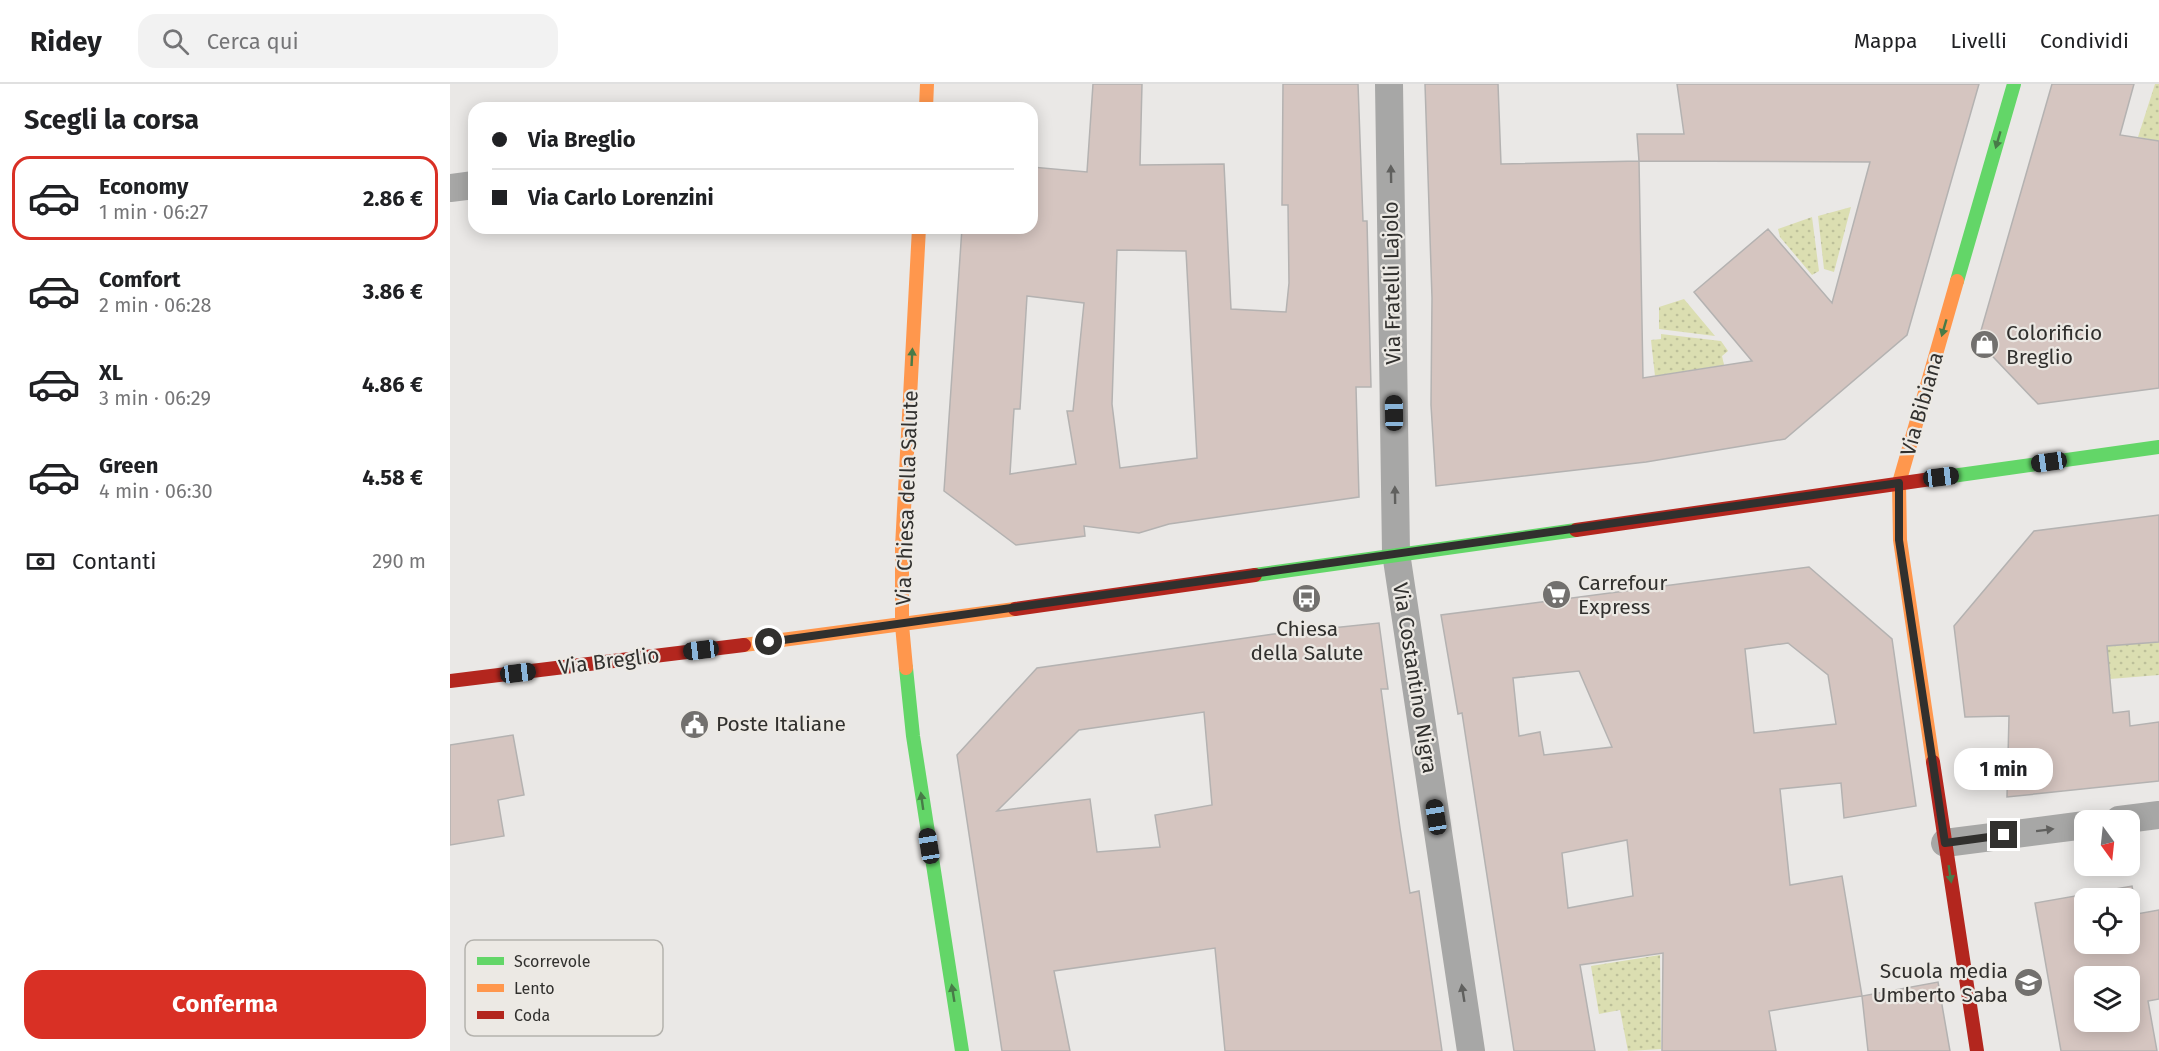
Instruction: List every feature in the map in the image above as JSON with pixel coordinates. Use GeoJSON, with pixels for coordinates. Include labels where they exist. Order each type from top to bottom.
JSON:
{"type":"FeatureCollection","features":[{"type":"Feature","properties":{"kind":"street"},"geometry":{"type":"LineString","coordinates":[[926,102],[927,84]]}},
{"type":"Feature","properties":{"kind":"street","name":"Via Fratelli Lajolo"},"geometry":{"type":"LineString","coordinates":[[1389,84],[1396,554]]}},
{"type":"Feature","properties":{"kind":"street","name":"Via Bibiana"},"geometry":{"type":"LineString","coordinates":[[1977,1051],[1899,540],[1899,483],[2014,84]]}},
{"type":"Feature","properties":{"kind":"street"},"geometry":{"type":"LineString","coordinates":[[450,188],[468,185]]}},
{"type":"Feature","properties":{"kind":"street","name":"Via Chiesa della Salute"},"geometry":{"type":"LineString","coordinates":[[919,234],[902,547],[902,625],[913,736],[962,1051]]}},
{"type":"Feature","properties":{"kind":"street","name":"Via Breglio"},"geometry":{"type":"LineString","coordinates":[[450,681],[902,625],[2159,447]]}},
{"type":"Feature","properties":{"kind":"street","name":"Via Costantino Nigra"},"geometry":{"type":"LineString","coordinates":[[1396,554],[1471,1051]]}},
{"type":"Feature","properties":{"kind":"street"},"geometry":{"type":"LineString","coordinates":[[2140,817],[2159,815]]}},
{"type":"Feature","properties":{"kind":"street"},"geometry":{"type":"LineString","coordinates":[[1945,843],[2074,826]]}},
{"type":"Feature","properties":{"kind":"green space"},"geometry":{"type":"Polygon","coordinates":[[[2155,84],[2159,84],[2159,141],[2138,137],[2155,84]]]}},
{"type":"Feature","properties":{"kind":"green space"},"geometry":{"type":"Polygon","coordinates":[[[1851,207],[1834,272],[1824,269],[1818,216],[1851,207]]]}},
{"type":"Feature","properties":{"kind":"green space"},"geometry":{"type":"Polygon","coordinates":[[[1812,217],[1819,271],[1812,275],[1780,237],[1778,229],[1812,217]]]}},
{"type":"Feature","properties":{"kind":"green space"},"geometry":{"type":"Polygon","coordinates":[[[1684,299],[1715,336],[1659,329],[1659,307],[1684,299]]]}},
{"type":"Feature","properties":{"kind":"green space"},"geometry":{"type":"Polygon","coordinates":[[[1661,334],[1721,341],[1728,351],[1722,356],[1724,365],[1655,376],[1651,340],[1661,339],[1661,334]]]}},
{"type":"Feature","properties":{"kind":"green space"},"geometry":{"type":"Polygon","coordinates":[[[2159,642],[2159,675],[2110,679],[2107,646],[2159,642]]]}},
{"type":"Feature","properties":{"kind":"green space"},"geometry":{"type":"Polygon","coordinates":[[[1660,955],[1661,1049],[1628,1051],[1620,1010],[1599,1014],[1591,966],[1660,955]]]}},
{"type":"Feature","properties":{"kind":"building"},"geometry":{"type":"Polygon","coordinates":[[[1093,84],[1142,84],[1140,165],[1224,164],[1231,309],[1286,312],[1289,283],[1288,205],[1282,205],[1283,84],[1358,84],[1363,221],[1367,221],[1371,387],[1356,387],[1359,497],[1169,524],[1139,533],[1084,526],[1085,536],[1016,545],[944,491],[962,234],[1038,234],[1038,168],[1087,172],[1093,84]],[[1117,250],[1112,404],[1120,468],[1197,458],[1186,251],[1117,250]],[[1027,296],[1020,409],[1014,409],[1010,474],[1076,464],[1067,411],[1073,411],[1084,303],[1027,296]]]}},
{"type":"Feature","properties":{"kind":"building"},"geometry":{"type":"Polygon","coordinates":[[[1425,84],[1498,84],[1501,164],[1639,161],[1637,134],[1684,134],[1677,84],[1979,84],[1907,335],[1785,439],[1646,462],[1436,486],[1431,405],[1432,298],[1425,84]],[[1639,161],[1643,378],[1752,361],[1694,292],[1768,229],[1832,303],[1870,162],[1639,161]]]}},
{"type":"Feature","properties":{"kind":"building"},"geometry":{"type":"Polygon","coordinates":[[[2052,84],[2134,84],[2120,135],[2159,141],[2159,388],[2038,404],[1978,341],[2052,84]]]}},
{"type":"Feature","properties":{"kind":"building"},"geometry":{"type":"Polygon","coordinates":[[[2159,515],[2159,642],[2107,646],[2113,713],[2129,711],[2130,726],[2159,722],[2159,781],[2007,797],[2009,716],[1965,717],[1954,626],[2034,531],[2159,515]]]}},
{"type":"Feature","properties":{"kind":"building"},"geometry":{"type":"Polygon","coordinates":[[[1809,567],[1892,639],[1916,806],[1844,818],[1841,783],[1780,789],[1790,885],[1842,876],[1862,996],[1769,1011],[1776,1051],[1662,1051],[1663,953],[1580,965],[1595,1051],[1514,1051],[1462,713],[1458,714],[1441,615],[1809,567]],[[1788,643],[1745,649],[1754,733],[1836,724],[1828,675],[1788,643]],[[1579,671],[1513,678],[1519,736],[1540,732],[1544,755],[1612,747],[1579,671]],[[1627,840],[1562,853],[1568,908],[1633,896],[1627,840]]]}},
{"type":"Feature","properties":{"kind":"building"},"geometry":{"type":"Polygon","coordinates":[[[1379,623],[1388,689],[1381,689],[1400,828],[1410,893],[1419,891],[1442,1051],[1225,1051],[1215,948],[1054,971],[1070,1051],[1002,1051],[957,755],[1037,668],[1274,634],[1379,623]],[[1204,712],[1079,730],[997,811],[1090,799],[1097,852],[1160,847],[1155,815],[1212,805],[1204,712]]]}},
{"type":"Feature","properties":{"kind":"building"},"geometry":{"type":"Polygon","coordinates":[[[513,735],[524,795],[498,800],[504,836],[450,845],[450,745],[513,735]]]}},
{"type":"Feature","properties":{"kind":"building"},"geometry":{"type":"Polygon","coordinates":[[[2074,896],[2074,954],[2140,954],[2140,913],[2159,910],[2159,999],[2148,1001],[2157,1051],[2061,1051],[2035,903],[2074,896]]]}},
{"type":"Feature","properties":{"kind":"building"},"geometry":{"type":"Polygon","coordinates":[[[1938,982],[1950,1051],[1868,1051],[1862,996],[1938,982]]]}},
{"type":"Feature","properties":{"kind":"traffic: fast"},"geometry":{"type":"LineString","coordinates":[[1957,281],[2014,84]]}},
{"type":"Feature","properties":{"kind":"traffic: fast"},"geometry":{"type":"LineString","coordinates":[[1945,477],[2159,447]]}},
{"type":"Feature","properties":{"kind":"traffic: fast"},"geometry":{"type":"LineString","coordinates":[[1255,575],[1576,530]]}},
{"type":"Feature","properties":{"kind":"traffic: fast"},"geometry":{"type":"LineString","coordinates":[[906,668],[913,736],[962,1051]]}},
{"type":"Feature","properties":{"kind":"traffic: slow"},"geometry":{"type":"LineString","coordinates":[[926,102],[927,84]]}},
{"type":"Feature","properties":{"kind":"traffic: slow"},"geometry":{"type":"LineString","coordinates":[[906,668],[902,625],[902,547],[919,234]]}},
{"type":"Feature","properties":{"kind":"traffic: slow"},"geometry":{"type":"LineString","coordinates":[[1933,762],[1900,540],[1899,483],[1957,281]]}},
{"type":"Feature","properties":{"kind":"traffic: slow"},"geometry":{"type":"LineString","coordinates":[[744,645],[1015,609]]}},
{"type":"Feature","properties":{"kind":"traffic: jam"},"geometry":{"type":"LineString","coordinates":[[1576,530],[1945,477]]}},
{"type":"Feature","properties":{"kind":"traffic: jam"},"geometry":{"type":"LineString","coordinates":[[1015,609],[1255,575]]}},
{"type":"Feature","properties":{"kind":"traffic: jam"},"geometry":{"type":"LineString","coordinates":[[450,681],[744,645]]}},
{"type":"Feature","properties":{"kind":"traffic: jam"},"geometry":{"type":"LineString","coordinates":[[1933,762],[1977,1051]]}},
{"type":"Feature","properties":{"kind":"place","name":"Colorificio Breglio"},"geometry":{"type":"Point","coordinates":[1985,345]}},
{"type":"Feature","properties":{"kind":"place","name":"Carrefour Express"},"geometry":{"type":"Point","coordinates":[1557,595]}},
{"type":"Feature","properties":{"kind":"place","name":"Chiesa della Salute"},"geometry":{"type":"Point","coordinates":[1307,598]}},
{"type":"Feature","properties":{"kind":"place","name":"Poste Italiane"},"geometry":{"type":"Point","coordinates":[695,724]}},
{"type":"Feature","properties":{"kind":"place","name":"Scuola media Umberto Saba"},"geometry":{"type":"Point","coordinates":[2029,983]}},
{"type":"Feature","properties":{"kind":"route"},"geometry":{"type":"LineString","coordinates":[[769,642],[891,627],[1899,483],[1899,540],[1945,843],[2004,835]]}}]}
